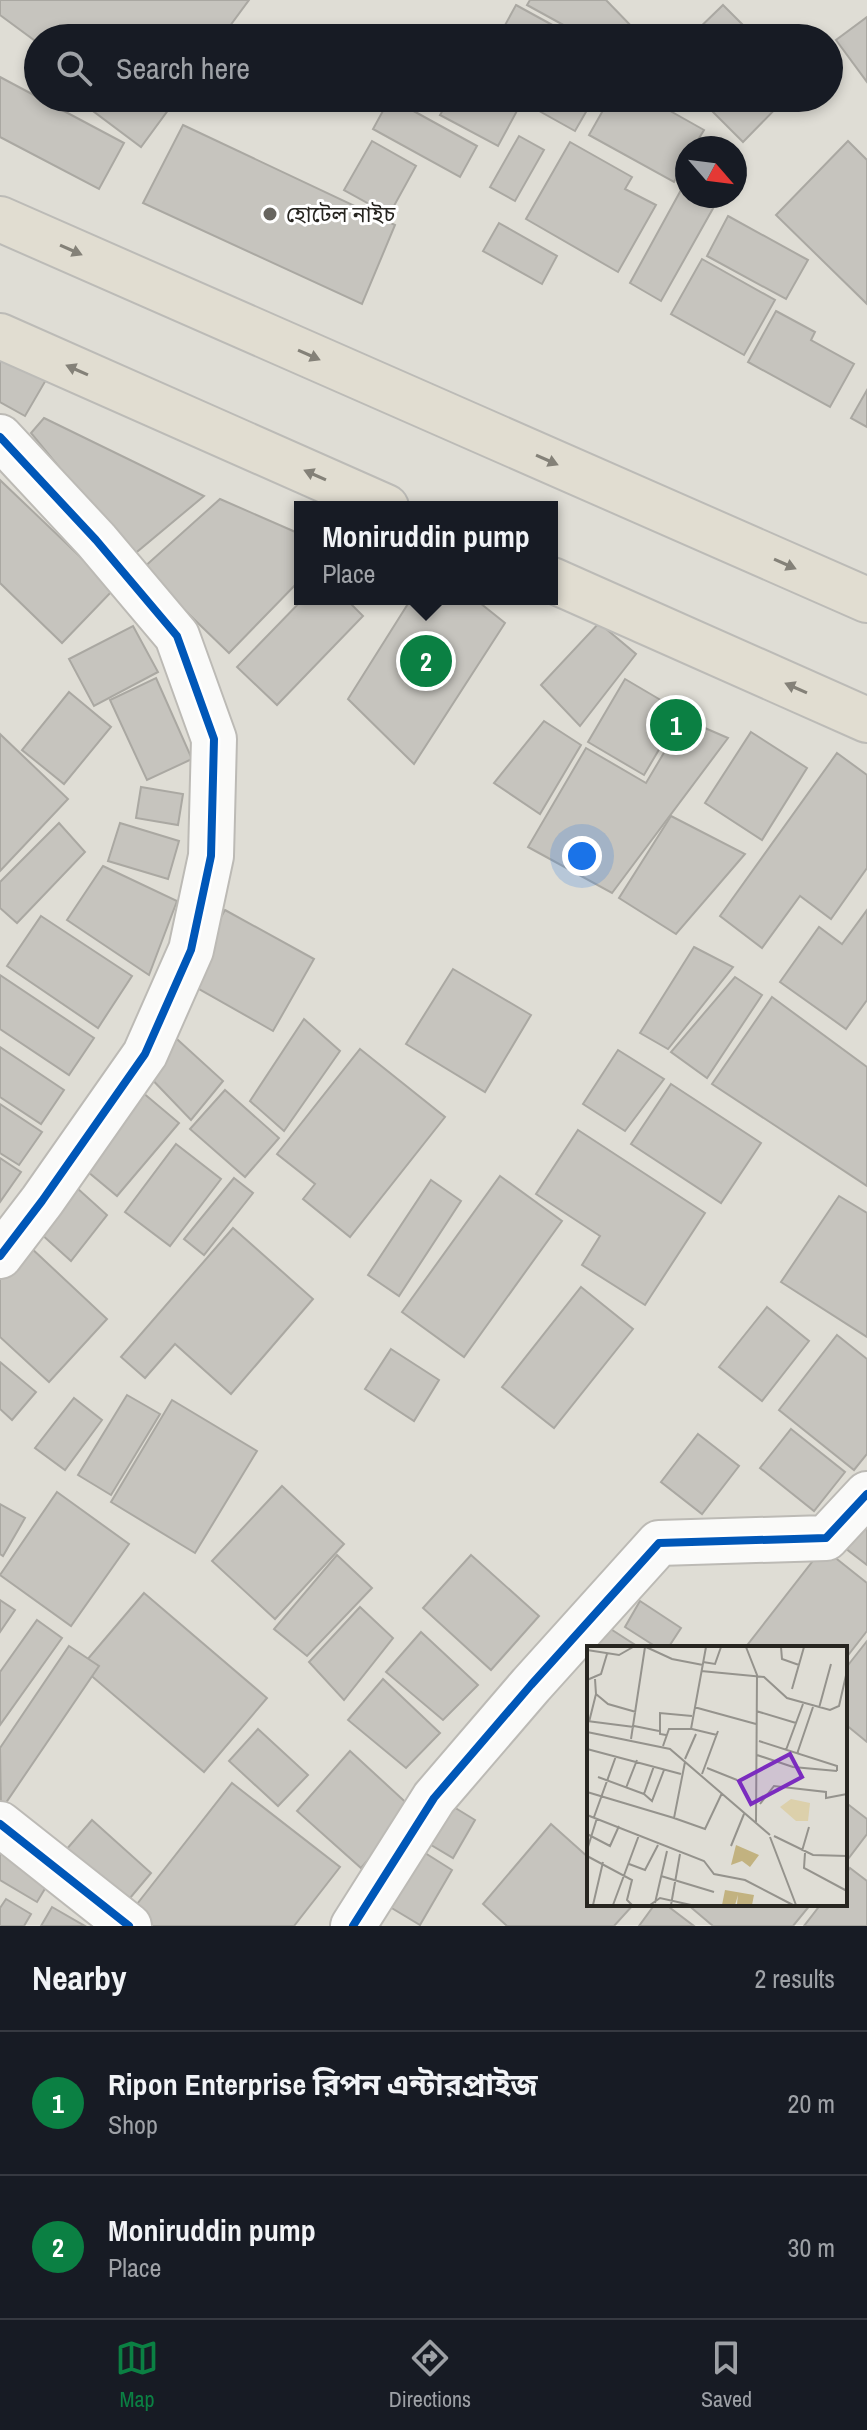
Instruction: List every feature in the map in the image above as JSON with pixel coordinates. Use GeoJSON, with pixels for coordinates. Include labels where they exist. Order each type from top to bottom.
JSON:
{"type":"FeatureCollection","features":[{"type":"Feature","properties":{"kind":"highway"},"geometry":{"type":"LineString","coordinates":[[0,219],[867,600]]}},
{"type":"Feature","properties":{"kind":"highway"},"geometry":{"type":"LineString","coordinates":[[0,336],[372,501]]}},
{"type":"Feature","properties":{"kind":"highway"},"geometry":{"type":"LineString","coordinates":[[558,583],[867,720]]}},
{"type":"Feature","properties":{"kind":"street"},"geometry":{"type":"LineString","coordinates":[[0,437],[96,540],[177,636],[214,739],[211,856],[191,950],[145,1054],[0,1256]]}},
{"type":"Feature","properties":{"kind":"street"},"geometry":{"type":"LineString","coordinates":[[353,1926],[434,1798],[659,1543],[826,1538],[867,1494]]}},
{"type":"Feature","properties":{"kind":"street"},"geometry":{"type":"LineString","coordinates":[[0,1824],[129,1926]]}},
{"type":"Feature","properties":{"kind":"building"},"geometry":{"type":"Polygon","coordinates":[[[0,0],[249,0],[231,24],[24,24],[24,33],[0,15],[0,0]]]}},
{"type":"Feature","properties":{"kind":"building"},"geometry":{"type":"Polygon","coordinates":[[[530,0],[606,0],[629,24],[562,24],[527,5],[530,0]]]}},
{"type":"Feature","properties":{"kind":"building"},"geometry":{"type":"Polygon","coordinates":[[[516,5],[551,24],[506,24],[516,5]]]}},
{"type":"Feature","properties":{"kind":"building"},"geometry":{"type":"Polygon","coordinates":[[[723,5],[742,24],[703,24],[723,5]]]}},
{"type":"Feature","properties":{"kind":"building"},"geometry":{"type":"Polygon","coordinates":[[[867,17],[867,82],[843,49],[843,35],[867,17]]]}},
{"type":"Feature","properties":{"kind":"building"},"geometry":{"type":"Polygon","coordinates":[[[0,77],[24,90],[24,112],[66,112],[124,143],[99,189],[0,137],[0,77]]]}},
{"type":"Feature","properties":{"kind":"building"},"geometry":{"type":"Polygon","coordinates":[[[94,112],[167,112],[141,147],[94,112]]]}},
{"type":"Feature","properties":{"kind":"building"},"geometry":{"type":"Polygon","coordinates":[[[382,112],[415,112],[477,146],[460,177],[373,129],[382,112]]]}},
{"type":"Feature","properties":{"kind":"building"},"geometry":{"type":"Polygon","coordinates":[[[442,112],[516,112],[498,146],[440,115],[442,112]]]}},
{"type":"Feature","properties":{"kind":"building"},"geometry":{"type":"Polygon","coordinates":[[[541,112],[586,112],[575,131],[541,112]]]}},
{"type":"Feature","properties":{"kind":"building"},"geometry":{"type":"Polygon","coordinates":[[[602,112],[672,112],[704,130],[700,136],[675,136],[674,182],[589,135],[602,112]]]}},
{"type":"Feature","properties":{"kind":"building"},"geometry":{"type":"Polygon","coordinates":[[[713,112],[772,112],[747,138],[737,136],[713,112]]]}},
{"type":"Feature","properties":{"kind":"building","name":"হোটেল নাইচ"},"geometry":{"type":"Polygon","coordinates":[[[183,125],[395,225],[362,304],[143,203],[183,125]]]}},
{"type":"Feature","properties":{"kind":"building"},"geometry":{"type":"Polygon","coordinates":[[[519,136],[544,150],[515,201],[490,187],[519,136]]]}},
{"type":"Feature","properties":{"kind":"building"},"geometry":{"type":"Polygon","coordinates":[[[372,141],[416,166],[389,215],[344,190],[372,141]]]}},
{"type":"Feature","properties":{"kind":"building"},"geometry":{"type":"Polygon","coordinates":[[[848,141],[867,160],[867,304],[776,215],[848,141]]]}},
{"type":"Feature","properties":{"kind":"building"},"geometry":{"type":"Polygon","coordinates":[[[570,142],[632,177],[625,189],[656,205],[618,272],[526,219],[570,142]]]}},
{"type":"Feature","properties":{"kind":"building"},"geometry":{"type":"Polygon","coordinates":[[[675,201],[675,208],[713,208],[661,301],[630,283],[675,201]]]}},
{"type":"Feature","properties":{"kind":"building"},"geometry":{"type":"Polygon","coordinates":[[[728,216],[808,260],[786,299],[707,256],[728,216]]]}},
{"type":"Feature","properties":{"kind":"building"},"geometry":{"type":"Polygon","coordinates":[[[499,223],[557,256],[542,284],[483,251],[499,223]]]}},
{"type":"Feature","properties":{"kind":"building"},"geometry":{"type":"Polygon","coordinates":[[[702,259],[775,300],[744,355],[671,314],[702,259]]]}},
{"type":"Feature","properties":{"kind":"building"},"geometry":{"type":"Polygon","coordinates":[[[776,311],[815,332],[811,340],[854,364],[830,407],[748,362],[776,311]]]}},
{"type":"Feature","properties":{"kind":"building"},"geometry":{"type":"Polygon","coordinates":[[[0,345],[50,373],[25,416],[0,402],[0,345]]]}},
{"type":"Feature","properties":{"kind":"building"},"geometry":{"type":"Polygon","coordinates":[[[867,390],[867,427],[851,418],[867,390]]]}},
{"type":"Feature","properties":{"kind":"building"},"geometry":{"type":"Polygon","coordinates":[[[44,418],[204,496],[132,556],[31,433],[44,418]]]}},
{"type":"Feature","properties":{"kind":"building"},"geometry":{"type":"Polygon","coordinates":[[[0,480],[114,589],[62,643],[0,583],[0,480]]]}},
{"type":"Feature","properties":{"kind":"building"},"geometry":{"type":"Polygon","coordinates":[[[220,499],[294,531],[294,586],[229,653],[142,569],[220,499]]]}},
{"type":"Feature","properties":{"kind":"building"},"geometry":{"type":"Polygon","coordinates":[[[297,605],[352,605],[363,616],[277,705],[237,667],[297,605]]]}},
{"type":"Feature","properties":{"kind":"building"},"geometry":{"type":"Polygon","coordinates":[[[407,605],[482,605],[505,623],[414,764],[348,699],[407,605]]]}},
{"type":"Feature","properties":{"kind":"building"},"geometry":{"type":"Polygon","coordinates":[[[599,623],[636,654],[580,726],[541,685],[599,623]]]}},
{"type":"Feature","properties":{"kind":"building"},"geometry":{"type":"Polygon","coordinates":[[[133,626],[158,672],[94,706],[69,659],[133,626]]]}},
{"type":"Feature","properties":{"kind":"building"},"geometry":{"type":"Polygon","coordinates":[[[156,678],[192,759],[147,780],[110,700],[156,678]]]}},
{"type":"Feature","properties":{"kind":"building"},"geometry":{"type":"Polygon","coordinates":[[[625,679],[681,712],[644,775],[588,742],[625,679]]]}},
{"type":"Feature","properties":{"kind":"building"},"geometry":{"type":"Polygon","coordinates":[[[69,692],[111,727],[64,784],[22,750],[69,692]]]}},
{"type":"Feature","properties":{"kind":"building"},"geometry":{"type":"Polygon","coordinates":[[[684,719],[728,738],[612,893],[528,847],[586,748],[646,783],[684,719]]]}},
{"type":"Feature","properties":{"kind":"building"},"geometry":{"type":"Polygon","coordinates":[[[544,721],[581,745],[540,814],[494,783],[544,721]]]}},
{"type":"Feature","properties":{"kind":"building"},"geometry":{"type":"Polygon","coordinates":[[[751,732],[807,768],[762,840],[705,803],[751,732]]]}},
{"type":"Feature","properties":{"kind":"building"},"geometry":{"type":"Polygon","coordinates":[[[0,734],[68,799],[0,871],[0,734]]]}},
{"type":"Feature","properties":{"kind":"building"},"geometry":{"type":"Polygon","coordinates":[[[837,753],[867,775],[867,868],[831,919],[800,896],[762,948],[720,916],[837,753]]]}},
{"type":"Feature","properties":{"kind":"building"},"geometry":{"type":"Polygon","coordinates":[[[141,787],[183,794],[178,825],[136,818],[141,787]]]}},
{"type":"Feature","properties":{"kind":"building"},"geometry":{"type":"Polygon","coordinates":[[[671,816],[745,854],[676,934],[619,898],[671,816]]]}},
{"type":"Feature","properties":{"kind":"building"},"geometry":{"type":"Polygon","coordinates":[[[59,823],[85,852],[17,923],[0,908],[0,882],[59,823]]]}},
{"type":"Feature","properties":{"kind":"building"},"geometry":{"type":"Polygon","coordinates":[[[120,823],[179,841],[168,879],[108,861],[120,823]]]}},
{"type":"Feature","properties":{"kind":"building"},"geometry":{"type":"Polygon","coordinates":[[[103,866],[177,901],[149,975],[67,920],[103,866]]]}},
{"type":"Feature","properties":{"kind":"building"},"geometry":{"type":"Polygon","coordinates":[[[225,910],[314,959],[273,1031],[185,981],[225,910]]]}},
{"type":"Feature","properties":{"kind":"building"},"geometry":{"type":"Polygon","coordinates":[[[867,910],[867,1000],[846,1029],[780,982],[819,927],[842,944],[867,910]]]}},
{"type":"Feature","properties":{"kind":"building"},"geometry":{"type":"Polygon","coordinates":[[[41,916],[132,976],[98,1028],[7,966],[41,916]]]}},
{"type":"Feature","properties":{"kind":"building"},"geometry":{"type":"Polygon","coordinates":[[[694,947],[733,967],[668,1049],[640,1033],[694,947]]]}},
{"type":"Feature","properties":{"kind":"building"},"geometry":{"type":"Polygon","coordinates":[[[453,969],[531,1015],[485,1092],[406,1044],[453,969]]]}},
{"type":"Feature","properties":{"kind":"building"},"geometry":{"type":"Polygon","coordinates":[[[0,975],[94,1038],[69,1075],[0,1029],[0,975]]]}},
{"type":"Feature","properties":{"kind":"building"},"geometry":{"type":"Polygon","coordinates":[[[735,977],[762,995],[707,1078],[671,1052],[735,977]]]}},
{"type":"Feature","properties":{"kind":"building"},"geometry":{"type":"Polygon","coordinates":[[[772,997],[867,1067],[867,1186],[712,1084],[772,997]]]}},
{"type":"Feature","properties":{"kind":"building"},"geometry":{"type":"Polygon","coordinates":[[[304,1019],[340,1051],[284,1131],[250,1101],[304,1019]]]}},
{"type":"Feature","properties":{"kind":"building"},"geometry":{"type":"Polygon","coordinates":[[[167,1030],[223,1081],[191,1120],[143,1070],[167,1030]]]}},
{"type":"Feature","properties":{"kind":"building"},"geometry":{"type":"Polygon","coordinates":[[[0,1047],[64,1090],[41,1124],[0,1097],[0,1047]]]}},
{"type":"Feature","properties":{"kind":"building"},"geometry":{"type":"Polygon","coordinates":[[[360,1049],[445,1117],[350,1237],[303,1199],[315,1184],[277,1154],[360,1049]]]}},
{"type":"Feature","properties":{"kind":"building"},"geometry":{"type":"Polygon","coordinates":[[[618,1050],[664,1079],[625,1131],[583,1104],[618,1050]]]}},
{"type":"Feature","properties":{"kind":"building"},"geometry":{"type":"Polygon","coordinates":[[[671,1084],[761,1143],[721,1203],[631,1144],[671,1084]]]}},
{"type":"Feature","properties":{"kind":"building"},"geometry":{"type":"Polygon","coordinates":[[[225,1090],[279,1138],[245,1177],[190,1129],[225,1090]]]}},
{"type":"Feature","properties":{"kind":"building"},"geometry":{"type":"Polygon","coordinates":[[[142,1092],[179,1123],[117,1196],[81,1166],[142,1092]]]}},
{"type":"Feature","properties":{"kind":"building"},"geometry":{"type":"Polygon","coordinates":[[[0,1104],[42,1132],[19,1165],[0,1153],[0,1104]]]}},
{"type":"Feature","properties":{"kind":"building"},"geometry":{"type":"Polygon","coordinates":[[[578,1130],[705,1213],[645,1305],[582,1265],[600,1236],[536,1194],[578,1130]]]}},
{"type":"Feature","properties":{"kind":"building"},"geometry":{"type":"Polygon","coordinates":[[[176,1144],[221,1179],[170,1246],[125,1212],[176,1144]]]}},
{"type":"Feature","properties":{"kind":"building"},"geometry":{"type":"Polygon","coordinates":[[[0,1158],[21,1172],[0,1202],[0,1158]]]}},
{"type":"Feature","properties":{"kind":"building"},"geometry":{"type":"Polygon","coordinates":[[[500,1176],[562,1221],[464,1357],[402,1312],[500,1176]]]}},
{"type":"Feature","properties":{"kind":"building"},"geometry":{"type":"Polygon","coordinates":[[[234,1178],[253,1193],[204,1255],[184,1239],[234,1178]]]}},
{"type":"Feature","properties":{"kind":"building"},"geometry":{"type":"Polygon","coordinates":[[[67,1179],[107,1215],[71,1261],[30,1224],[67,1179]]]}},
{"type":"Feature","properties":{"kind":"building"},"geometry":{"type":"Polygon","coordinates":[[[431,1180],[461,1201],[399,1296],[368,1275],[431,1180]]]}},
{"type":"Feature","properties":{"kind":"building"},"geometry":{"type":"Polygon","coordinates":[[[839,1196],[867,1213],[867,1337],[781,1282],[839,1196]]]}},
{"type":"Feature","properties":{"kind":"building"},"geometry":{"type":"Polygon","coordinates":[[[233,1228],[313,1299],[231,1394],[175,1344],[145,1378],[121,1357],[233,1228]]]}},
{"type":"Feature","properties":{"kind":"building"},"geometry":{"type":"Polygon","coordinates":[[[29,1246],[107,1319],[49,1382],[0,1337],[0,1277],[29,1246]]]}},
{"type":"Feature","properties":{"kind":"building"},"geometry":{"type":"Polygon","coordinates":[[[581,1287],[633,1329],[554,1428],[502,1387],[581,1287]]]}},
{"type":"Feature","properties":{"kind":"building"},"geometry":{"type":"Polygon","coordinates":[[[767,1307],[809,1341],[762,1401],[719,1367],[767,1307]]]}},
{"type":"Feature","properties":{"kind":"building"},"geometry":{"type":"Polygon","coordinates":[[[837,1335],[867,1359],[867,1454],[854,1470],[779,1410],[837,1335]]]}},
{"type":"Feature","properties":{"kind":"building"},"geometry":{"type":"Polygon","coordinates":[[[391,1349],[439,1380],[414,1421],[365,1389],[391,1349]]]}},
{"type":"Feature","properties":{"kind":"building"},"geometry":{"type":"Polygon","coordinates":[[[0,1362],[36,1392],[12,1420],[0,1409],[0,1362]]]}},
{"type":"Feature","properties":{"kind":"building"},"geometry":{"type":"Polygon","coordinates":[[[127,1395],[160,1414],[111,1495],[78,1475],[127,1395]]]}},
{"type":"Feature","properties":{"kind":"building"},"geometry":{"type":"Polygon","coordinates":[[[74,1398],[102,1420],[65,1470],[35,1448],[74,1398]]]}},
{"type":"Feature","properties":{"kind":"building"},"geometry":{"type":"Polygon","coordinates":[[[172,1400],[257,1451],[195,1553],[111,1502],[172,1400]]]}},
{"type":"Feature","properties":{"kind":"building"},"geometry":{"type":"Polygon","coordinates":[[[791,1429],[845,1472],[814,1511],[760,1468],[791,1429]]]}},
{"type":"Feature","properties":{"kind":"building"},"geometry":{"type":"Polygon","coordinates":[[[698,1434],[739,1466],[702,1514],[661,1482],[698,1434]]]}},
{"type":"Feature","properties":{"kind":"building"},"geometry":{"type":"Polygon","coordinates":[[[282,1486],[344,1544],[275,1619],[212,1561],[282,1486]]]}},
{"type":"Feature","properties":{"kind":"building"},"geometry":{"type":"Polygon","coordinates":[[[57,1492],[129,1544],[71,1626],[0,1575],[57,1492]]]}},
{"type":"Feature","properties":{"kind":"building"},"geometry":{"type":"Polygon","coordinates":[[[0,1504],[25,1518],[3,1556],[0,1554],[0,1504]]]}},
{"type":"Feature","properties":{"kind":"building"},"geometry":{"type":"Polygon","coordinates":[[[867,1520],[867,1565],[845,1548],[867,1520]]]}},
{"type":"Feature","properties":{"kind":"building"},"geometry":{"type":"Polygon","coordinates":[[[823,1548],[867,1583],[867,1631],[847,1656],[847,1646],[747,1646],[823,1548]]]}},
{"type":"Feature","properties":{"kind":"building"},"geometry":{"type":"Polygon","coordinates":[[[337,1555],[372,1588],[307,1656],[274,1629],[337,1555]]]}},
{"type":"Feature","properties":{"kind":"building"},"geometry":{"type":"Polygon","coordinates":[[[471,1555],[539,1616],[491,1670],[423,1608],[471,1555]]]}},
{"type":"Feature","properties":{"kind":"building"},"geometry":{"type":"Polygon","coordinates":[[[144,1593],[267,1698],[204,1772],[81,1667],[144,1593]]]}},
{"type":"Feature","properties":{"kind":"building"},"geometry":{"type":"Polygon","coordinates":[[[0,1600],[15,1610],[0,1632],[0,1600]]]}},
{"type":"Feature","properties":{"kind":"building"},"geometry":{"type":"Polygon","coordinates":[[[640,1601],[681,1628],[669,1646],[655,1646],[625,1627],[640,1601]]]}},
{"type":"Feature","properties":{"kind":"building"},"geometry":{"type":"Polygon","coordinates":[[[360,1607],[393,1638],[344,1700],[309,1662],[360,1607]]]}},
{"type":"Feature","properties":{"kind":"building"},"geometry":{"type":"Polygon","coordinates":[[[37,1620],[62,1638],[0,1725],[0,1672],[37,1620]]]}},
{"type":"Feature","properties":{"kind":"building"},"geometry":{"type":"Polygon","coordinates":[[[606,1626],[637,1646],[593,1646],[606,1626]]]}},
{"type":"Feature","properties":{"kind":"building"},"geometry":{"type":"Polygon","coordinates":[[[421,1632],[478,1685],[443,1720],[386,1672],[421,1632]]]}},
{"type":"Feature","properties":{"kind":"building"},"geometry":{"type":"Polygon","coordinates":[[[867,1641],[867,1742],[847,1726],[847,1666],[867,1641]]]}},
{"type":"Feature","properties":{"kind":"building"},"geometry":{"type":"Polygon","coordinates":[[[69,1646],[99,1666],[1,1810],[0,1748],[69,1646]]]}},
{"type":"Feature","properties":{"kind":"building"},"geometry":{"type":"Polygon","coordinates":[[[383,1679],[440,1733],[406,1768],[348,1720],[383,1679]]]}},
{"type":"Feature","properties":{"kind":"building"},"geometry":{"type":"Polygon","coordinates":[[[258,1729],[308,1775],[278,1806],[229,1761],[258,1729]]]}},
{"type":"Feature","properties":{"kind":"building"},"geometry":{"type":"Polygon","coordinates":[[[350,1751],[413,1809],[361,1868],[297,1811],[350,1751]]]}},
{"type":"Feature","properties":{"kind":"building"},"geometry":{"type":"Polygon","coordinates":[[[232,1783],[340,1867],[294,1926],[147,1926],[130,1913],[232,1783]]]}},
{"type":"Feature","properties":{"kind":"building"},"geometry":{"type":"Polygon","coordinates":[[[444,1801],[475,1820],[453,1858],[421,1839],[444,1801]]]}},
{"type":"Feature","properties":{"kind":"building"},"geometry":{"type":"Polygon","coordinates":[[[847,1804],[867,1819],[867,1834],[847,1860],[847,1804]]]}},
{"type":"Feature","properties":{"kind":"building"},"geometry":{"type":"Polygon","coordinates":[[[92,1820],[151,1873],[120,1910],[59,1858],[92,1820]]]}},
{"type":"Feature","properties":{"kind":"building"},"geometry":{"type":"Polygon","coordinates":[[[551,1824],[587,1856],[587,1906],[632,1906],[614,1926],[507,1926],[483,1904],[551,1824]]]}},
{"type":"Feature","properties":{"kind":"building"},"geometry":{"type":"Polygon","coordinates":[[[414,1846],[452,1870],[420,1925],[380,1901],[414,1846]]]}},
{"type":"Feature","properties":{"kind":"building"},"geometry":{"type":"Polygon","coordinates":[[[0,1851],[49,1882],[37,1902],[0,1880],[0,1851]]]}},
{"type":"Feature","properties":{"kind":"building"},"geometry":{"type":"Polygon","coordinates":[[[850,1868],[867,1881],[867,1926],[804,1926],[819,1906],[847,1906],[847,1872],[850,1868]]]}},
{"type":"Feature","properties":{"kind":"building"},"geometry":{"type":"Polygon","coordinates":[[[6,1899],[31,1914],[24,1926],[0,1926],[0,1908],[6,1899]]]}},
{"type":"Feature","properties":{"kind":"building"},"geometry":{"type":"Polygon","coordinates":[[[654,1906],[668,1906],[694,1926],[639,1926],[654,1906]]]}},
{"type":"Feature","properties":{"kind":"building"},"geometry":{"type":"Polygon","coordinates":[[[689,1906],[809,1906],[793,1926],[713,1926],[689,1906]]]}},
{"type":"Feature","properties":{"kind":"building"},"geometry":{"type":"Polygon","coordinates":[[[52,1907],[85,1926],[41,1926],[52,1907]]]}},
{"type":"Feature","properties":{"kind":"cycle path"},"geometry":{"type":"LineString","coordinates":[[0,437],[96,540],[177,636],[214,739],[211,856],[191,950],[145,1054],[0,1256]]}},
{"type":"Feature","properties":{"kind":"cycle path"},"geometry":{"type":"LineString","coordinates":[[353,1926],[434,1798],[659,1543],[826,1538],[867,1494]]}},
{"type":"Feature","properties":{"kind":"cycle path"},"geometry":{"type":"LineString","coordinates":[[0,1824],[129,1926]]}},
{"type":"Feature","properties":{"kind":"place","name":"হোটেল নাইচ"},"geometry":{"type":"Point","coordinates":[270,214]}},
{"type":"Feature","properties":{"kind":"place","name":"Moniruddin pump"},"geometry":{"type":"Point","coordinates":[426,661]}},
{"type":"Feature","properties":{"kind":"place","name":"Ripon Enterprise রিপন এন্টারপ্রাইজ"},"geometry":{"type":"Point","coordinates":[676,725]}}]}
